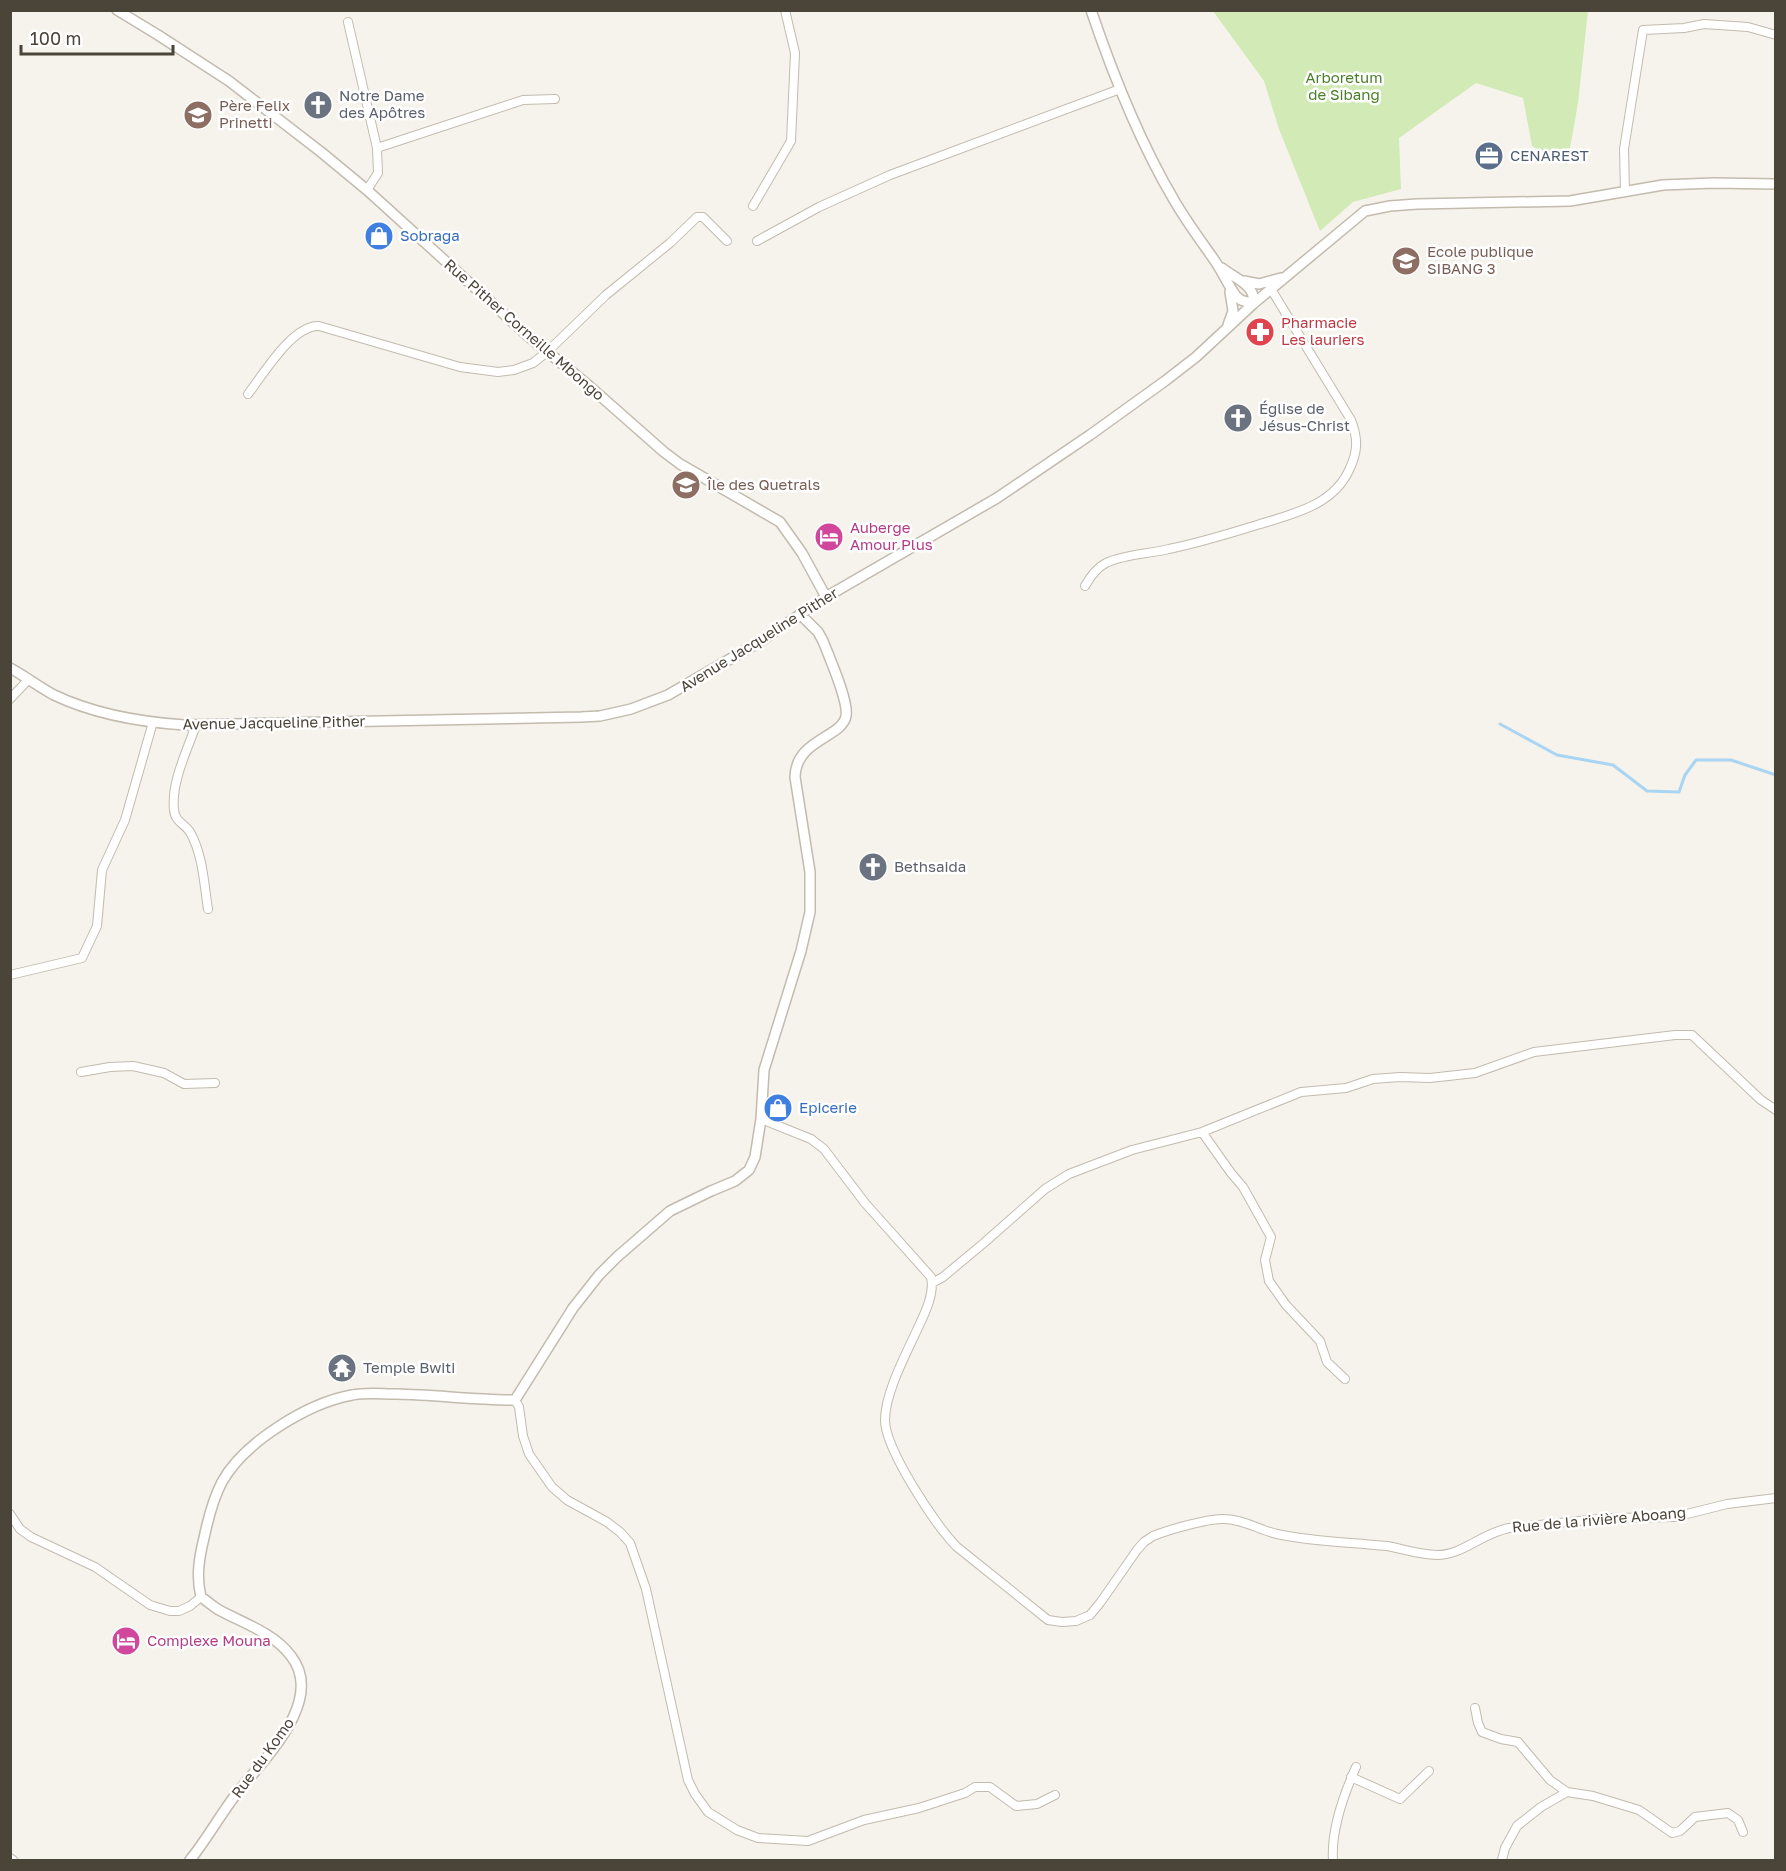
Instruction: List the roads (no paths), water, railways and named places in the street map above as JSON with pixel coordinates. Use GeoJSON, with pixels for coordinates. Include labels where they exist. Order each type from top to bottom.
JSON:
{"type":"FeatureCollection","features":[{"type":"Feature","properties":{"kind":"street","name":"Rue Pither Corneille Mbongo"},"geometry":{"type":"LineString","coordinates":[[117,10],[229,81],[321,152],[367,190],[547,352],[676,461],[780,522],[802,553],[826,597]]}},
{"type":"Feature","properties":{"kind":"street"},"geometry":{"type":"LineString","coordinates":[[753,206],[791,141],[795,53],[784,10]]}},
{"type":"Feature","properties":{"kind":"street"},"geometry":{"type":"LineString","coordinates":[[1091,10],[1120,89],[1172,198],[1216,262],[1228,284],[1241,300],[1253,304],[1254,299],[1250,288],[1216,262]]}},
{"type":"Feature","properties":{"kind":"street"},"geometry":{"type":"LineString","coordinates":[[348,22],[377,148],[378,172],[367,190]]}},
{"type":"Feature","properties":{"kind":"street"},"geometry":{"type":"LineString","coordinates":[[1625,191],[1624,148],[1642,30],[1684,28],[1704,24],[1748,27],[1776,34]]}},
{"type":"Feature","properties":{"kind":"street"},"geometry":{"type":"LineString","coordinates":[[757,241],[819,207],[890,175],[1120,89]]}},
{"type":"Feature","properties":{"kind":"street"},"geometry":{"type":"LineString","coordinates":[[377,148],[523,100],[555,99]]}},
{"type":"Feature","properties":{"kind":"street","name":"Avenue Jacqueline Pither"},"geometry":{"type":"LineString","coordinates":[[10,668],[55,695],[79,705],[153,722],[196,725],[600,716],[631,709],[668,695],[725,663],[826,597],[957,522],[1043,468],[1165,381],[1365,211],[1390,206],[1431,204],[1570,201],[1664,185],[1776,184]]}},
{"type":"Feature","properties":{"kind":"street"},"geometry":{"type":"LineString","coordinates":[[248,394],[288,342],[312,326],[460,367],[498,372],[514,370],[533,363],[547,352],[606,295],[697,218],[703,217],[726,241]]}},
{"type":"Feature","properties":{"kind":"street"},"geometry":{"type":"LineString","coordinates":[[1236,278],[1259,284],[1286,277]]}},
{"type":"Feature","properties":{"kind":"street"},"geometry":{"type":"LineString","coordinates":[[1225,331],[1233,311],[1228,284]]}},
{"type":"Feature","properties":{"kind":"street"},"geometry":{"type":"LineString","coordinates":[[1085,586],[1092,574],[1107,562],[1200,541],[1302,511],[1320,502],[1341,486],[1358,448],[1356,432],[1271,289]]}},
{"type":"Feature","properties":{"kind":"street"},"geometry":{"type":"LineString","coordinates":[[515,1400],[573,1308],[599,1275],[670,1211],[735,1181],[749,1170],[755,1157],[761,1119],[764,1070],[801,951],[810,912],[810,872],[795,777],[796,767],[806,751],[840,726],[846,715],[845,701],[823,641],[818,632],[801,615]]}},
{"type":"Feature","properties":{"kind":"street"},"geometry":{"type":"LineString","coordinates":[[10,699],[29,679]]}},
{"type":"Feature","properties":{"kind":"street"},"geometry":{"type":"LineString","coordinates":[[10,975],[82,958],[97,927],[102,870],[125,820],[153,722]]}},
{"type":"Feature","properties":{"kind":"street"},"geometry":{"type":"LineString","coordinates":[[196,725],[180,770],[174,810],[176,818],[190,832],[199,857],[208,909]]}},
{"type":"Feature","properties":{"kind":"street"},"geometry":{"type":"LineString","coordinates":[[761,1119],[811,1139],[824,1149],[865,1203],[926,1270],[932,1283],[943,1277],[977,1249],[1045,1189],[1069,1174],[1132,1150],[1202,1132],[1300,1092],[1346,1088],[1373,1079],[1430,1078],[1475,1073],[1534,1053],[1674,1035],[1692,1035],[1761,1100],[1776,1110]]}},
{"type":"Feature","properties":{"kind":"street"},"geometry":{"type":"LineString","coordinates":[[81,1072],[134,1066],[164,1072],[184,1084],[214,1083]]}},
{"type":"Feature","properties":{"kind":"street"},"geometry":{"type":"LineString","coordinates":[[1202,1132],[1243,1187],[1271,1238],[1265,1260],[1269,1281],[1286,1305],[1320,1341],[1327,1362],[1345,1379]]}},
{"type":"Feature","properties":{"kind":"street","name":"Rue de la rivière Aboang"},"geometry":{"type":"LineString","coordinates":[[932,1283],[926,1309],[889,1399],[885,1422],[887,1434],[894,1452],[948,1538],[1048,1620],[1076,1621],[1090,1615],[1137,1550],[1153,1536],[1223,1518],[1289,1537],[1391,1547],[1437,1555],[1449,1554],[1490,1533],[1509,1528],[1609,1518],[1675,1517],[1727,1504],[1776,1498]]}},
{"type":"Feature","properties":{"kind":"street"},"geometry":{"type":"LineString","coordinates":[[10,1514],[20,1529],[31,1537],[95,1567],[150,1605],[160,1609],[179,1611],[201,1597],[198,1579],[201,1551],[211,1508],[222,1482],[246,1451],[287,1422],[330,1401],[362,1394],[515,1400]]}},
{"type":"Feature","properties":{"kind":"street"},"geometry":{"type":"LineString","coordinates":[[515,1400],[519,1407],[523,1436],[530,1454],[552,1487],[567,1500],[607,1522],[630,1543],[646,1589],[688,1780],[695,1794],[711,1814],[737,1830],[758,1838],[808,1841],[864,1820],[919,1808],[965,1793],[975,1787],[990,1787],[1016,1806],[1037,1804],[1054,1795]]}},
{"type":"Feature","properties":{"kind":"street","name":"Rue du Komo"},"geometry":{"type":"LineString","coordinates":[[190,1860],[237,1794],[284,1735],[294,1719],[301,1689],[293,1658],[281,1645],[208,1604],[201,1597]]}},
{"type":"Feature","properties":{"kind":"street"},"geometry":{"type":"LineString","coordinates":[[1475,1708],[1482,1732],[1518,1742],[1550,1780],[1568,1792],[1593,1796],[1639,1810],[1672,1833],[1680,1831],[1695,1817],[1728,1813],[1738,1820],[1743,1832]]}},
{"type":"Feature","properties":{"kind":"street"},"geometry":{"type":"LineString","coordinates":[[1333,1860],[1332,1848],[1344,1796],[1356,1767]]}},
{"type":"Feature","properties":{"kind":"street"},"geometry":{"type":"LineString","coordinates":[[1351,1778],[1400,1799],[1429,1771]]}},
{"type":"Feature","properties":{"kind":"street"},"geometry":{"type":"LineString","coordinates":[[1502,1860],[1505,1848],[1517,1826],[1541,1807],[1568,1792]]}},
{"type":"Feature","properties":{"kind":"waterway"},"geometry":{"type":"LineString","coordinates":[[1500,724],[1557,755],[1613,765],[1647,791],[1679,792],[1685,775],[1696,760],[1731,760],[1776,775]]}},
{"type":"Feature","properties":{"kind":"place","name":"Notre Dame des Apôtres"},"geometry":{"type":"Point","coordinates":[318,105]}},
{"type":"Feature","properties":{"kind":"place","name":"Père Felix Prinetti"},"geometry":{"type":"Point","coordinates":[198,115]}},
{"type":"Feature","properties":{"kind":"place","name":"CENAREST"},"geometry":{"type":"Point","coordinates":[1489,156]}},
{"type":"Feature","properties":{"kind":"place","name":"Sobraga"},"geometry":{"type":"Point","coordinates":[379,236]}},
{"type":"Feature","properties":{"kind":"place","name":"Ecole publique SIBANG 3"},"geometry":{"type":"Point","coordinates":[1406,261]}},
{"type":"Feature","properties":{"kind":"place","name":"Pharmacie Les lauriers"},"geometry":{"type":"Point","coordinates":[1260,332]}},
{"type":"Feature","properties":{"kind":"place","name":"Église de Jésus-Christ"},"geometry":{"type":"Point","coordinates":[1238,418]}},
{"type":"Feature","properties":{"kind":"place","name":"Île des Quetrals"},"geometry":{"type":"Point","coordinates":[686,485]}},
{"type":"Feature","properties":{"kind":"place","name":"Auberge Amour Plus"},"geometry":{"type":"Point","coordinates":[829,537]}},
{"type":"Feature","properties":{"kind":"place","name":"Bethsaida"},"geometry":{"type":"Point","coordinates":[873,867]}},
{"type":"Feature","properties":{"kind":"place","name":"Epicerie"},"geometry":{"type":"Point","coordinates":[778,1108]}},
{"type":"Feature","properties":{"kind":"place","name":"Temple Bwiti"},"geometry":{"type":"Point","coordinates":[342,1368]}},
{"type":"Feature","properties":{"kind":"place","name":"Complexe Mouna"},"geometry":{"type":"Point","coordinates":[126,1641]}},
{"type":"Feature","properties":{"kind":"park label","name":"Arboretum de Sibang"},"geometry":{"type":"Point","coordinates":[1344,86]}}]}
